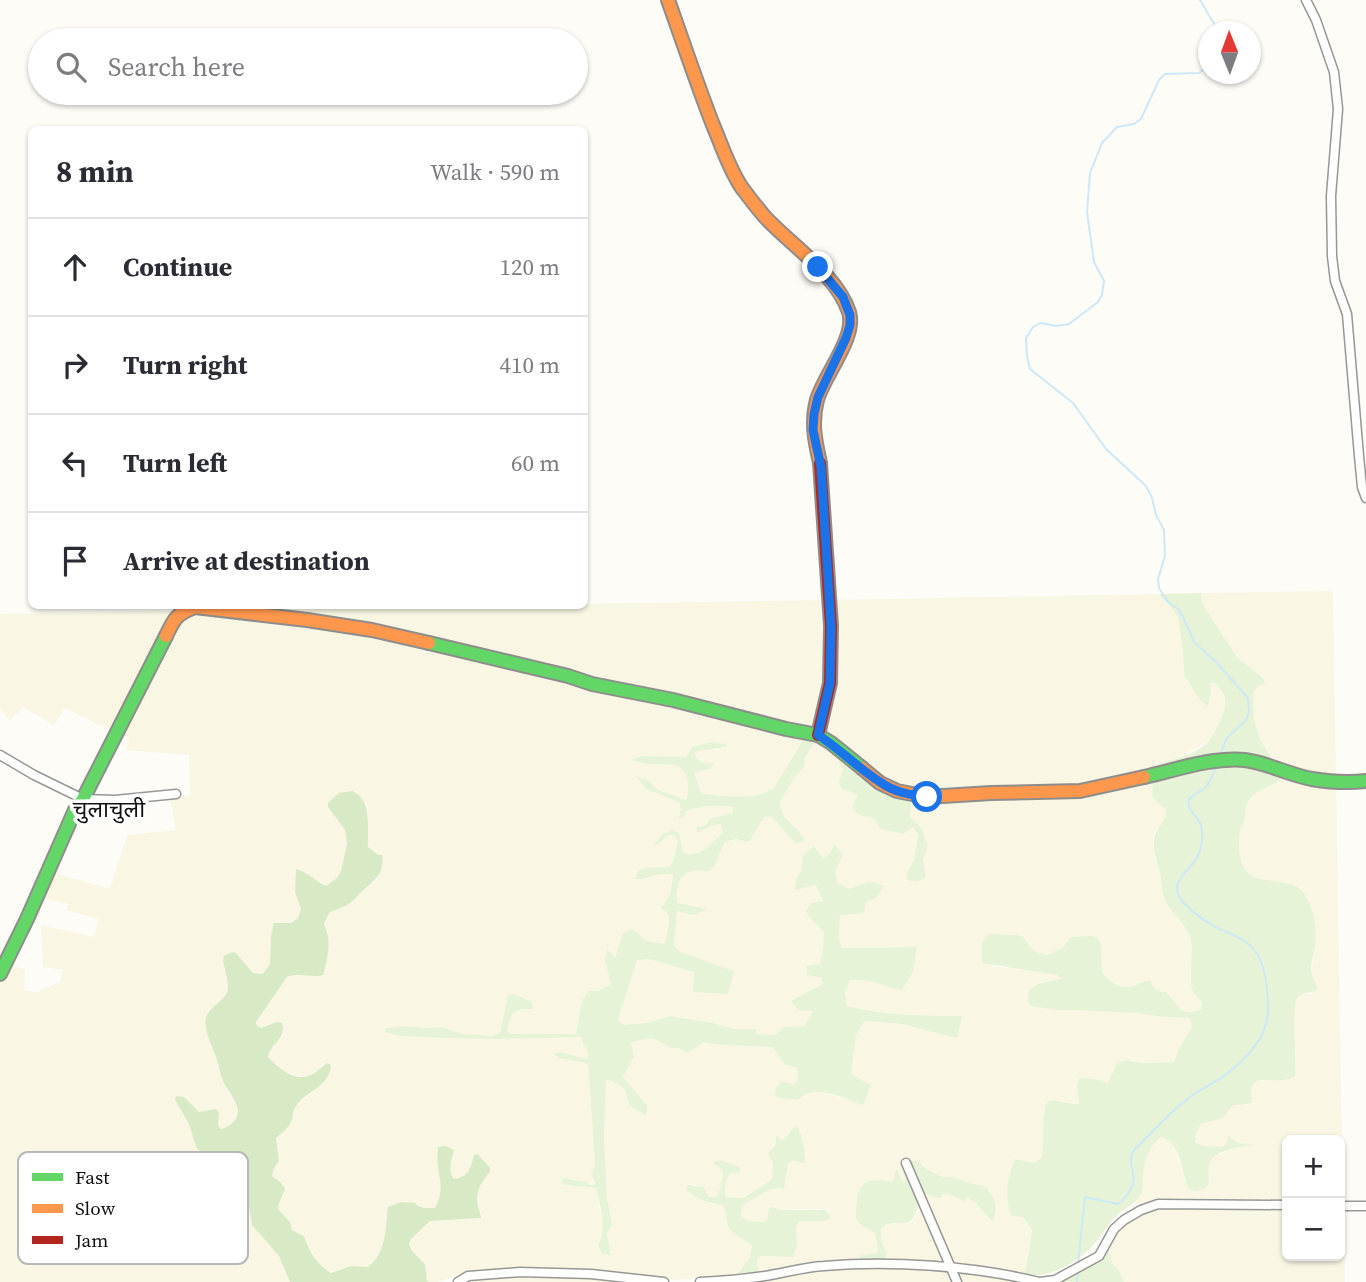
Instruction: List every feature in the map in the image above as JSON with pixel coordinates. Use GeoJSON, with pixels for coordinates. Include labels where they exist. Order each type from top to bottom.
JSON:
{"type":"FeatureCollection","features":[{"type":"Feature","properties":{"kind":"street"},"geometry":{"type":"LineString","coordinates":[[668,0],[727,160],[740,185],[764,216],[806,254],[843,297],[850,315],[846,338],[818,397],[814,414],[813,430],[821,467],[831,626],[830,683],[818,735]]}},
{"type":"Feature","properties":{"kind":"street"},"geometry":{"type":"LineString","coordinates":[[1306,0],[1334,72],[1338,109],[1331,196],[1332,256],[1335,281],[1347,314],[1362,487],[1366,498]]}},
{"type":"Feature","properties":{"kind":"street"},"geometry":{"type":"LineString","coordinates":[[0,974],[75,810],[174,619],[189,609]]}},
{"type":"Feature","properties":{"kind":"street"},"geometry":{"type":"LineString","coordinates":[[212,609],[372,631],[818,735],[880,783],[897,791],[927,797],[1080,791],[1228,760],[1260,763],[1312,779],[1351,783],[1366,781]]}},
{"type":"Feature","properties":{"kind":"street"},"geometry":{"type":"LineString","coordinates":[[0,755],[83,799],[115,800],[176,794]]}},
{"type":"Feature","properties":{"kind":"street"},"geometry":{"type":"LineString","coordinates":[[906,1163],[957,1282]]}},
{"type":"Feature","properties":{"kind":"street"},"geometry":{"type":"LineString","coordinates":[[700,1282],[765,1276],[823,1266],[890,1264],[951,1268],[1040,1282],[1055,1280],[1099,1256],[1114,1228],[1141,1210],[1158,1204],[1282,1205]]}},
{"type":"Feature","properties":{"kind":"street"},"geometry":{"type":"LineString","coordinates":[[1345,1206],[1366,1206]]}},
{"type":"Feature","properties":{"kind":"street"},"geometry":{"type":"LineString","coordinates":[[458,1282],[468,1276],[520,1272],[591,1274],[664,1282]]}},
{"type":"Feature","properties":{"kind":"shaded area"},"geometry":{"type":"Polygon","coordinates":[[[1333,591],[1336,779],[1275,763],[1260,740],[1254,719],[1253,693],[1263,678],[1237,657],[1203,605],[1201,593],[1333,591]]]}},
{"type":"Feature","properties":{"kind":"shaded area"},"geometry":{"type":"Polygon","coordinates":[[[1159,594],[1178,618],[1184,675],[1200,700],[1211,692],[1210,684],[1213,682],[1221,687],[1225,708],[1222,719],[1207,743],[1148,772],[1089,786],[913,793],[879,779],[830,738],[827,730],[836,693],[837,671],[834,600],[1159,594]]]}},
{"type":"Feature","properties":{"kind":"shaded area"},"geometry":{"type":"Polygon","coordinates":[[[820,600],[824,672],[815,721],[805,728],[260,610],[588,609],[588,604],[820,600]]]}},
{"type":"Feature","properties":{"kind":"shaded area"},"geometry":{"type":"Polygon","coordinates":[[[179,611],[113,732],[65,708],[54,725],[23,707],[10,720],[0,710],[0,614],[179,611]]]}},
{"type":"Feature","properties":{"kind":"shaded area"},"geometry":{"type":"Polygon","coordinates":[[[186,611],[367,631],[806,735],[774,788],[766,794],[735,797],[701,793],[694,771],[714,763],[704,763],[695,757],[695,751],[717,750],[726,744],[712,742],[693,745],[686,757],[642,756],[633,759],[647,764],[674,765],[684,769],[689,794],[686,800],[657,790],[648,780],[646,789],[679,802],[681,810],[678,817],[696,807],[719,805],[733,807],[733,813],[709,819],[706,825],[700,825],[702,831],[721,824],[723,833],[699,854],[683,853],[679,834],[663,834],[655,843],[660,843],[668,835],[675,836],[678,842],[669,867],[655,868],[644,880],[658,873],[673,875],[668,900],[660,907],[668,913],[665,944],[623,933],[615,958],[608,950],[611,986],[582,1001],[576,1034],[512,1034],[507,1031],[512,1014],[521,1009],[533,1008],[505,1004],[500,1034],[493,1036],[462,1034],[442,1027],[386,1028],[499,1039],[581,1036],[582,1044],[590,1056],[587,1059],[559,1059],[588,1064],[595,1165],[591,1174],[594,1185],[564,1178],[565,1185],[596,1188],[603,1237],[611,1254],[607,1233],[612,1225],[607,1197],[604,1138],[606,1080],[625,1089],[629,1105],[646,1116],[647,1105],[623,1077],[634,1057],[630,1042],[652,1038],[670,1048],[694,1047],[704,1042],[773,1047],[784,1064],[797,1068],[798,1079],[794,1085],[776,1097],[787,1098],[816,1091],[863,1104],[851,1074],[856,1036],[864,1021],[902,1024],[957,1037],[962,1016],[911,1016],[847,1006],[845,992],[849,980],[870,981],[902,991],[917,948],[842,948],[839,937],[840,915],[866,902],[870,881],[850,889],[837,883],[830,853],[823,858],[814,846],[804,855],[802,869],[796,879],[816,885],[823,902],[809,917],[824,932],[820,965],[807,965],[823,978],[822,986],[809,991],[813,1011],[804,1026],[784,1027],[776,1035],[757,1034],[755,1029],[734,1029],[671,1016],[624,1026],[618,1020],[636,960],[649,959],[694,972],[693,991],[702,961],[680,952],[674,944],[677,911],[706,908],[676,901],[679,881],[683,874],[690,871],[710,871],[725,842],[754,836],[757,826],[765,817],[772,817],[795,843],[802,835],[784,816],[780,807],[781,800],[818,740],[841,755],[839,762],[843,768],[839,782],[841,788],[857,795],[852,807],[874,818],[880,829],[903,834],[913,827],[918,835],[914,860],[907,873],[926,877],[923,861],[928,846],[921,827],[910,817],[912,798],[974,797],[1155,777],[1159,804],[1166,809],[1166,816],[1153,838],[1155,860],[1164,899],[1187,929],[1191,940],[1192,990],[1202,1002],[1201,1008],[1185,1012],[1167,992],[1158,992],[1144,981],[1129,987],[1114,983],[1102,972],[1101,944],[1098,938],[1091,936],[1070,937],[1064,947],[1047,955],[1034,951],[1023,937],[992,966],[1057,974],[1061,980],[1041,982],[1030,1006],[1191,1018],[1192,1027],[1175,1062],[1144,1063],[1133,1060],[1117,1063],[1108,1084],[1095,1079],[1077,1085],[1080,1104],[1062,1101],[1045,1119],[1043,1157],[1035,1163],[1015,1159],[1010,1168],[1008,1189],[1032,1230],[1024,1276],[885,1261],[887,1253],[882,1243],[881,1229],[886,1224],[910,1223],[920,1206],[920,1193],[946,1193],[958,1199],[971,1199],[988,1218],[996,1217],[994,1199],[987,1188],[953,1177],[944,1177],[928,1170],[922,1164],[904,1172],[905,1182],[902,1182],[900,1174],[895,1174],[894,1183],[885,1181],[856,1199],[856,1219],[875,1233],[877,1253],[865,1254],[860,1261],[761,1274],[757,1268],[758,1258],[793,1257],[797,1246],[796,1227],[799,1221],[830,1219],[829,1212],[820,1209],[780,1210],[773,1207],[765,1222],[749,1221],[741,1217],[745,1203],[774,1188],[781,1190],[788,1163],[806,1157],[800,1130],[790,1130],[785,1139],[775,1139],[772,1179],[743,1198],[725,1197],[727,1176],[741,1170],[740,1167],[720,1160],[716,1160],[722,1169],[723,1179],[717,1197],[709,1197],[702,1187],[691,1184],[691,1195],[709,1203],[723,1205],[736,1234],[752,1245],[747,1265],[738,1273],[666,1280],[475,1272],[429,1282],[425,1264],[409,1244],[411,1239],[430,1221],[481,1218],[482,1214],[478,1207],[478,1190],[482,1157],[474,1155],[469,1172],[462,1178],[453,1179],[451,1167],[454,1150],[437,1164],[442,1191],[435,1208],[389,1207],[382,1251],[375,1262],[369,1267],[351,1266],[331,1273],[320,1265],[304,1236],[292,1230],[290,1222],[278,1209],[279,1200],[285,1193],[279,1181],[272,1176],[279,1161],[276,1138],[291,1122],[296,1105],[321,1085],[326,1063],[309,1076],[284,1072],[268,1057],[270,1049],[284,1031],[277,1022],[261,1028],[256,1022],[287,977],[318,976],[328,932],[324,924],[329,913],[353,902],[358,894],[377,880],[378,855],[368,847],[367,804],[328,807],[345,830],[347,844],[337,878],[326,886],[314,881],[305,871],[295,892],[301,909],[298,918],[271,936],[270,964],[262,974],[253,973],[236,953],[224,956],[228,988],[224,996],[209,1010],[205,1027],[221,1077],[238,1106],[233,1123],[221,1129],[218,1125],[219,1112],[199,1113],[184,1097],[175,1100],[201,1152],[18,1152],[18,1264],[248,1264],[248,1206],[252,1225],[280,1256],[290,1282],[0,1282],[0,981],[8,965],[25,969],[24,990],[37,992],[60,982],[63,970],[43,967],[41,925],[94,937],[99,919],[66,910],[69,904],[39,898],[51,872],[110,889],[127,835],[176,830],[170,797],[190,796],[189,755],[127,750],[129,738],[119,732],[173,628],[186,611]]]}},
{"type":"Feature","properties":{"kind":"shaded area"},"geometry":{"type":"Polygon","coordinates":[[[1281,775],[1336,783],[1342,1135],[1282,1135],[1282,1203],[1199,1199],[1135,1204],[1142,1191],[1143,1163],[1152,1145],[1161,1137],[1170,1139],[1175,1146],[1185,1182],[1209,1184],[1209,1164],[1214,1157],[1252,1144],[1237,1143],[1228,1137],[1223,1147],[1203,1146],[1195,1142],[1195,1133],[1201,1124],[1223,1118],[1232,1106],[1239,1106],[1256,1081],[1283,1081],[1296,1070],[1294,1004],[1297,997],[1312,993],[1315,949],[1290,883],[1267,881],[1253,876],[1239,858],[1239,838],[1247,804],[1255,794],[1281,775]]]}},
{"type":"Feature","properties":{"kind":"shaded area"},"geometry":{"type":"Polygon","coordinates":[[[1282,1207],[1282,1261],[1344,1261],[1345,1282],[1124,1282],[1113,1264],[1105,1241],[1124,1215],[1138,1208],[1282,1207]]]}},
{"type":"Feature","properties":{"kind":"shaded area"},"geometry":{"type":"Polygon","coordinates":[[[827,1267],[926,1268],[1055,1282],[719,1282],[723,1276],[734,1278],[827,1267]]]}},
{"type":"Feature","properties":{"kind":"shaded area"},"geometry":{"type":"Polygon","coordinates":[[[477,1276],[591,1276],[625,1282],[463,1282],[477,1276]]]}},
{"type":"Feature","properties":{"kind":"green space"},"geometry":{"type":"Polygon","coordinates":[[[1201,593],[1203,605],[1237,657],[1263,678],[1265,684],[1258,686],[1253,693],[1254,719],[1260,740],[1275,763],[1227,757],[1148,772],[1149,767],[1186,755],[1206,744],[1219,725],[1224,711],[1225,698],[1219,687],[1213,682],[1210,684],[1208,707],[1200,700],[1184,675],[1178,618],[1159,594],[1201,593]]]}},
{"type":"Feature","properties":{"kind":"green space"},"geometry":{"type":"Polygon","coordinates":[[[806,735],[818,740],[805,758],[804,767],[781,800],[780,807],[784,816],[805,841],[795,843],[772,817],[765,817],[749,842],[736,839],[725,842],[710,871],[686,873],[678,886],[678,903],[708,909],[693,915],[677,911],[674,945],[680,952],[734,971],[728,994],[693,992],[694,972],[649,959],[637,960],[618,1020],[624,1025],[647,1023],[671,1016],[734,1029],[756,1029],[757,1034],[775,1035],[784,1027],[804,1026],[813,1011],[798,1010],[791,1001],[822,985],[822,978],[807,975],[807,966],[820,964],[824,932],[806,911],[811,903],[823,901],[816,885],[795,890],[796,879],[802,869],[803,855],[814,846],[823,858],[835,844],[843,855],[835,870],[837,883],[850,889],[870,881],[884,886],[876,898],[866,902],[864,913],[840,915],[839,937],[842,948],[917,947],[913,971],[902,991],[870,981],[850,980],[845,993],[847,1006],[890,1014],[962,1016],[957,1038],[902,1024],[864,1021],[856,1036],[851,1074],[871,1085],[863,1105],[820,1092],[812,1092],[798,1100],[775,1097],[776,1088],[781,1081],[794,1085],[798,1079],[797,1068],[784,1064],[773,1047],[704,1042],[688,1053],[652,1038],[631,1042],[634,1057],[623,1077],[647,1105],[646,1116],[629,1105],[625,1089],[606,1080],[604,1138],[607,1197],[612,1225],[607,1233],[611,1255],[602,1254],[598,1245],[602,1232],[602,1217],[596,1188],[565,1185],[561,1181],[564,1178],[587,1182],[589,1185],[595,1183],[591,1174],[595,1165],[588,1064],[553,1054],[561,1052],[587,1059],[589,1055],[581,1037],[445,1038],[402,1036],[385,1032],[386,1028],[442,1027],[462,1034],[493,1036],[500,1033],[509,993],[532,1002],[533,1009],[521,1009],[512,1014],[507,1031],[511,1034],[576,1034],[582,1001],[588,991],[598,991],[611,985],[605,960],[607,949],[615,958],[623,933],[633,929],[646,941],[665,944],[668,914],[660,907],[668,897],[673,875],[662,874],[635,879],[638,871],[642,869],[669,867],[678,842],[675,836],[668,835],[660,843],[653,845],[663,834],[672,830],[679,833],[683,853],[700,852],[723,833],[721,824],[697,833],[697,827],[706,825],[709,819],[733,813],[733,807],[703,807],[686,811],[684,817],[678,819],[681,810],[679,802],[646,789],[637,777],[648,780],[658,790],[686,800],[688,783],[683,770],[674,765],[631,760],[642,756],[686,757],[693,746],[712,742],[726,744],[727,746],[695,752],[696,758],[704,763],[714,763],[710,769],[694,772],[701,793],[758,795],[774,788],[806,735]]]}},
{"type":"Feature","properties":{"kind":"green space"},"geometry":{"type":"Polygon","coordinates":[[[841,755],[912,798],[910,817],[921,827],[928,846],[923,861],[926,877],[917,882],[907,880],[918,835],[913,827],[903,834],[880,829],[874,818],[859,815],[852,807],[857,795],[841,788],[839,782],[843,769],[839,762],[841,755]]]}},
{"type":"Feature","properties":{"kind":"green space"},"geometry":{"type":"Polygon","coordinates":[[[1260,764],[1281,775],[1282,779],[1258,792],[1247,804],[1239,838],[1241,859],[1246,871],[1255,877],[1297,887],[1308,901],[1315,926],[1311,967],[1318,989],[1300,995],[1296,1002],[1295,1076],[1286,1080],[1256,1081],[1251,1088],[1252,1103],[1232,1106],[1223,1118],[1201,1124],[1195,1142],[1203,1146],[1223,1147],[1228,1136],[1237,1143],[1254,1144],[1227,1150],[1215,1156],[1209,1166],[1209,1184],[1203,1190],[1189,1189],[1177,1151],[1168,1140],[1161,1137],[1150,1149],[1146,1159],[1140,1196],[1115,1217],[1095,1243],[1063,1268],[1054,1272],[1024,1276],[1032,1230],[1023,1217],[1012,1216],[1007,1195],[1008,1180],[1015,1159],[1035,1163],[1042,1157],[1047,1102],[1079,1104],[1079,1078],[1108,1083],[1117,1063],[1126,1060],[1144,1063],[1174,1062],[1192,1027],[1190,1018],[1030,1006],[1028,998],[1032,988],[1061,979],[1057,975],[982,963],[982,942],[989,934],[1016,935],[1023,937],[1034,951],[1047,955],[1064,947],[1070,937],[1092,936],[1098,938],[1101,944],[1102,972],[1112,982],[1128,987],[1150,980],[1152,986],[1166,992],[1184,1011],[1201,1009],[1202,1002],[1191,985],[1190,935],[1165,900],[1155,855],[1154,838],[1166,809],[1153,796],[1155,777],[1198,767],[1260,764]]]}},
{"type":"Feature","properties":{"kind":"green space"},"geometry":{"type":"Polygon","coordinates":[[[352,791],[363,801],[368,823],[368,847],[382,855],[382,867],[374,880],[356,898],[329,913],[324,924],[329,943],[323,975],[287,977],[256,1022],[261,1028],[277,1022],[282,1023],[281,1037],[268,1057],[286,1072],[302,1077],[313,1074],[327,1063],[331,1065],[326,1079],[295,1108],[290,1124],[276,1138],[279,1161],[272,1176],[285,1188],[278,1209],[290,1222],[292,1230],[304,1236],[311,1252],[326,1270],[331,1273],[351,1266],[368,1267],[379,1255],[382,1247],[388,1207],[401,1202],[435,1208],[440,1192],[438,1147],[446,1146],[454,1150],[450,1169],[454,1179],[466,1174],[474,1155],[478,1154],[490,1168],[478,1192],[481,1218],[430,1221],[409,1244],[425,1264],[429,1282],[290,1282],[279,1256],[252,1225],[248,1206],[248,1152],[201,1152],[175,1100],[176,1096],[184,1097],[199,1112],[216,1109],[219,1112],[218,1125],[221,1129],[235,1120],[238,1110],[222,1078],[205,1021],[210,1010],[223,998],[228,988],[224,956],[236,953],[253,973],[262,974],[270,964],[274,923],[291,923],[298,918],[301,909],[295,892],[296,869],[326,886],[337,878],[347,844],[345,830],[328,807],[328,803],[339,793],[352,791]]]}},
{"type":"Feature","properties":{"kind":"green space"},"geometry":{"type":"Polygon","coordinates":[[[798,1127],[805,1162],[788,1163],[784,1189],[770,1190],[747,1203],[742,1207],[741,1217],[749,1221],[765,1222],[769,1208],[773,1207],[780,1210],[825,1210],[830,1219],[799,1221],[796,1227],[797,1246],[793,1257],[762,1256],[757,1263],[761,1274],[738,1273],[750,1258],[752,1245],[729,1228],[723,1205],[698,1198],[686,1189],[688,1185],[703,1187],[709,1197],[717,1197],[722,1169],[713,1162],[720,1160],[740,1167],[740,1172],[731,1173],[728,1178],[725,1197],[743,1198],[772,1179],[773,1163],[768,1153],[775,1146],[776,1135],[782,1140],[792,1129],[798,1127]]]}},
{"type":"Feature","properties":{"kind":"green space"},"geometry":{"type":"Polygon","coordinates":[[[907,1160],[917,1161],[943,1177],[953,1177],[987,1188],[996,1208],[994,1221],[967,1198],[964,1201],[946,1193],[941,1198],[920,1193],[917,1210],[910,1221],[886,1224],[881,1229],[882,1243],[887,1253],[885,1261],[860,1261],[860,1255],[877,1253],[878,1249],[875,1233],[856,1219],[858,1192],[866,1183],[872,1181],[893,1182],[897,1169],[905,1182],[907,1160]]]}},
{"type":"Feature","properties":{"kind":"green space"},"geometry":{"type":"Polygon","coordinates":[[[1105,1241],[1113,1264],[1124,1282],[1055,1282],[1089,1261],[1105,1241]]]}},
{"type":"Feature","properties":{"kind":"waterway"},"geometry":{"type":"LineString","coordinates":[[1200,0],[1212,21]]}},
{"type":"Feature","properties":{"kind":"waterway"},"geometry":{"type":"LineString","coordinates":[[1198,73],[1165,74],[1159,80],[1141,119],[1134,124],[1117,127],[1102,143],[1090,173],[1087,212],[1094,262],[1104,281],[1102,295],[1098,302],[1069,324],[1057,326],[1040,323],[1033,327],[1026,338],[1030,369],[1073,403],[1106,449],[1146,486],[1164,530],[1165,556],[1158,579],[1159,588],[1167,601],[1178,609],[1194,642],[1248,698],[1249,712],[1246,720],[1226,739],[1220,756]]}},
{"type":"Feature","properties":{"kind":"waterway"},"geometry":{"type":"LineString","coordinates":[[1078,1264],[1085,1197],[1118,1204],[1133,1182],[1131,1156],[1134,1150],[1189,1098],[1239,1063],[1259,1040],[1267,1022],[1266,980],[1255,951],[1241,939],[1198,915],[1186,906],[1178,895],[1177,885],[1197,858],[1202,843],[1199,820],[1188,803],[1192,796],[1206,787],[1216,768]]}},
{"type":"Feature","properties":{"kind":"waterway"},"geometry":{"type":"LineString","coordinates":[[1077,1282],[1078,1270]]}},
{"type":"Feature","properties":{"kind":"traffic: fast"},"geometry":{"type":"LineString","coordinates":[[0,974],[75,810],[166,636]]}},
{"type":"Feature","properties":{"kind":"traffic: fast"},"geometry":{"type":"LineString","coordinates":[[429,643],[592,684],[673,700],[818,735],[862,768]]}},
{"type":"Feature","properties":{"kind":"traffic: fast"},"geometry":{"type":"LineString","coordinates":[[1144,777],[1207,762],[1245,760],[1312,779],[1366,781]]}},
{"type":"Feature","properties":{"kind":"traffic: slow"},"geometry":{"type":"LineString","coordinates":[[668,0],[713,125],[737,181],[765,217],[824,273],[843,298],[849,312],[848,333],[815,408],[814,432],[820,463]]}},
{"type":"Feature","properties":{"kind":"traffic: slow"},"geometry":{"type":"LineString","coordinates":[[166,636],[176,618],[191,609]]}},
{"type":"Feature","properties":{"kind":"traffic: slow"},"geometry":{"type":"LineString","coordinates":[[212,609],[372,630],[429,643]]}},
{"type":"Feature","properties":{"kind":"traffic: slow"},"geometry":{"type":"LineString","coordinates":[[862,768],[880,783],[897,791],[927,797],[1080,791],[1144,777]]}},
{"type":"Feature","properties":{"kind":"traffic: jam"},"geometry":{"type":"LineString","coordinates":[[818,735],[830,683],[831,626],[820,463]]}},
{"type":"Feature","properties":{"kind":"district","name":"चुलाचुली"},"geometry":{"type":"Point","coordinates":[109,809]}},
{"type":"Feature","properties":{"kind":"route"},"geometry":{"type":"LineString","coordinates":[[818,267],[843,297],[850,315],[850,325],[818,397],[814,414],[813,430],[821,467],[831,626],[830,683],[818,735],[880,783],[897,791],[927,797]]}}]}
